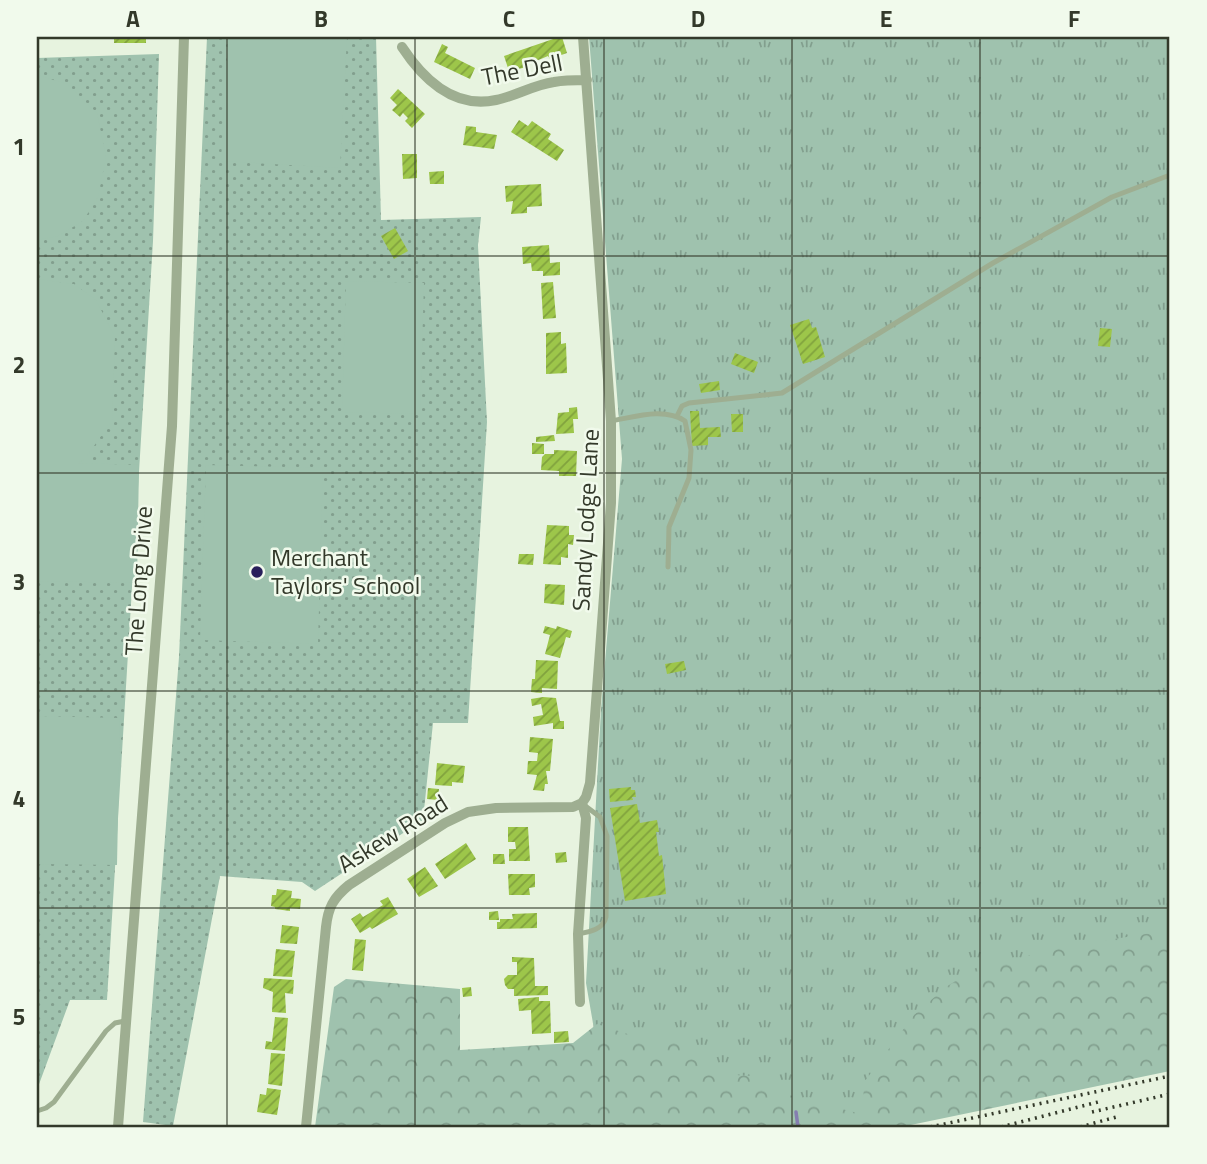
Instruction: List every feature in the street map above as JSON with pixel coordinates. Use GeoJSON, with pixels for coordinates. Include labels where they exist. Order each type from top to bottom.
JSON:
{"type":"FeatureCollection","features":[{"type":"Feature","properties":{"kind":"street","name":"The Long Drive"},"geometry":{"type":"LineString","coordinates":[[118,1127],[172,426],[184,37]]}},
{"type":"Feature","properties":{"kind":"street","name":"Sandy Lodge Lane"},"geometry":{"type":"LineString","coordinates":[[580,1002],[578,934],[586,825],[582,803],[590,783],[611,503],[611,421],[583,37]]}},
{"type":"Feature","properties":{"kind":"street","name":"The Dell"},"geometry":{"type":"LineString","coordinates":[[402,47],[418,70],[433,85],[468,100],[495,100],[555,81],[587,80]]}},
{"type":"Feature","properties":{"kind":"street","name":"Askew Road"},"geometry":{"type":"LineString","coordinates":[[306,1127],[326,927],[334,899],[349,885],[455,817],[481,809],[573,807],[582,803]]}},
{"type":"Feature","properties":{"kind":"lane"},"geometry":{"type":"LineString","coordinates":[[677,416],[682,406],[688,403],[782,393],[993,262],[1112,197],[1170,175]]}},
{"type":"Feature","properties":{"kind":"lane"},"geometry":{"type":"LineString","coordinates":[[611,421],[660,413],[677,416],[685,421],[691,450],[690,468],[682,500],[669,527],[668,567]]}},
{"type":"Feature","properties":{"kind":"lane"},"geometry":{"type":"LineString","coordinates":[[578,934],[601,926],[606,917],[607,836],[600,817],[582,803]]}},
{"type":"Feature","properties":{"kind":"lane"},"geometry":{"type":"LineString","coordinates":[[37,1111],[54,1102],[106,1031],[115,1023],[126,1020]]}},
{"type":"Feature","properties":{"kind":"green space"},"geometry":{"type":"Polygon","coordinates":[[[207,37],[376,37],[381,220],[481,217],[478,245],[487,422],[468,723],[433,723],[423,820],[315,891],[302,882],[220,876],[173,1126],[143,1122],[179,657],[207,37]]]}},
{"type":"Feature","properties":{"kind":"green space"},"geometry":{"type":"Polygon","coordinates":[[[228,37],[347,37],[340,168],[221,161],[228,37]]]}},
{"type":"Feature","properties":{"kind":"green space"},"geometry":{"type":"Polygon","coordinates":[[[589,37],[1170,37],[1170,1037],[861,1115],[611,1127],[586,983],[601,710],[622,459],[589,37]]]}},
{"type":"Feature","properties":{"kind":"green space"},"geometry":{"type":"Polygon","coordinates":[[[159,54],[153,241],[107,1000],[70,1000],[38,1087],[37,58],[159,54]]]}},
{"type":"Feature","properties":{"kind":"green space"},"geometry":{"type":"Polygon","coordinates":[[[37,75],[67,84],[97,113],[106,157],[98,197],[83,221],[58,236],[37,240],[37,75]]]}},
{"type":"Feature","properties":{"kind":"green space"},"geometry":{"type":"Polygon","coordinates":[[[37,279],[74,284],[96,300],[115,337],[112,420],[85,459],[78,463],[139,465],[137,583],[37,581],[37,279]]]}},
{"type":"Feature","properties":{"kind":"green space"},"geometry":{"type":"Polygon","coordinates":[[[346,281],[424,283],[420,414],[342,412],[346,281]]]}},
{"type":"Feature","properties":{"kind":"green space"},"geometry":{"type":"Polygon","coordinates":[[[206,465],[323,468],[318,644],[200,640],[206,465]]]}},
{"type":"Feature","properties":{"kind":"green space"},"geometry":{"type":"Polygon","coordinates":[[[37,716],[120,718],[117,865],[37,864],[37,716]]]}},
{"type":"Feature","properties":{"kind":"green space"},"geometry":{"type":"Polygon","coordinates":[[[1170,930],[1170,1071],[901,1127],[315,1127],[334,987],[346,979],[460,989],[460,1050],[573,1043],[597,1024],[643,1039],[670,1034],[695,1047],[716,1069],[734,1075],[754,1076],[778,1085],[789,1095],[861,1114],[865,1081],[914,1015],[946,987],[979,966],[1010,961],[1052,949],[1170,930]]]}},
{"type":"Feature","properties":{"kind":"building"},"geometry":{"type":"Polygon","coordinates":[[[114,37],[146,37],[146,43],[114,43],[114,37]]]}},
{"type":"Feature","properties":{"kind":"building"},"geometry":{"type":"Polygon","coordinates":[[[562,37],[567,53],[550,59],[548,56],[536,61],[535,58],[525,62],[527,67],[509,71],[504,56],[562,37]]]}},
{"type":"Feature","properties":{"kind":"building"},"geometry":{"type":"Polygon","coordinates":[[[442,44],[448,47],[445,53],[475,68],[470,79],[434,62],[442,44]]]}},
{"type":"Feature","properties":{"kind":"building"},"geometry":{"type":"Polygon","coordinates":[[[398,89],[425,114],[412,128],[405,121],[408,118],[403,113],[400,117],[392,110],[397,105],[390,98],[398,89]]]}},
{"type":"Feature","properties":{"kind":"building"},"geometry":{"type":"Polygon","coordinates":[[[519,120],[528,126],[532,121],[551,134],[548,139],[564,150],[557,161],[511,132],[519,120]]]}},
{"type":"Feature","properties":{"kind":"building"},"geometry":{"type":"Polygon","coordinates":[[[466,126],[476,127],[476,132],[497,135],[494,149],[463,145],[466,126]]]}},
{"type":"Feature","properties":{"kind":"building"},"geometry":{"type":"Polygon","coordinates":[[[402,154],[417,154],[417,178],[403,179],[402,154]]]}},
{"type":"Feature","properties":{"kind":"building"},"geometry":{"type":"Polygon","coordinates":[[[444,171],[444,184],[430,184],[429,172],[444,171]]]}},
{"type":"Feature","properties":{"kind":"building"},"geometry":{"type":"Polygon","coordinates":[[[541,184],[542,206],[527,207],[527,213],[511,214],[513,201],[506,202],[505,186],[541,184]]]}},
{"type":"Feature","properties":{"kind":"building"},"geometry":{"type":"Polygon","coordinates":[[[395,228],[408,251],[394,259],[381,236],[395,228]]]}},
{"type":"Feature","properties":{"kind":"building"},"geometry":{"type":"Polygon","coordinates":[[[549,245],[550,263],[560,262],[560,275],[543,276],[543,271],[532,271],[531,263],[523,264],[522,247],[549,245]]]}},
{"type":"Feature","properties":{"kind":"building"},"geometry":{"type":"Polygon","coordinates":[[[553,282],[556,318],[543,319],[541,283],[553,282]]]}},
{"type":"Feature","properties":{"kind":"building"},"geometry":{"type":"Polygon","coordinates":[[[809,319],[812,328],[816,327],[825,357],[803,364],[790,325],[809,319]]]}},
{"type":"Feature","properties":{"kind":"building"},"geometry":{"type":"Polygon","coordinates":[[[1100,328],[1112,329],[1110,347],[1098,346],[1100,328]]]}},
{"type":"Feature","properties":{"kind":"building"},"geometry":{"type":"Polygon","coordinates":[[[561,332],[561,344],[566,343],[567,373],[546,374],[546,333],[561,332]]]}},
{"type":"Feature","properties":{"kind":"building"},"geometry":{"type":"Polygon","coordinates":[[[735,353],[758,362],[754,373],[731,364],[735,353]]]}},
{"type":"Feature","properties":{"kind":"building"},"geometry":{"type":"Polygon","coordinates":[[[719,381],[720,390],[701,393],[699,384],[719,381]]]}},
{"type":"Feature","properties":{"kind":"building"},"geometry":{"type":"Polygon","coordinates":[[[577,407],[578,419],[573,419],[574,433],[556,434],[558,413],[569,412],[569,408],[577,407]]]}},
{"type":"Feature","properties":{"kind":"building"},"geometry":{"type":"Polygon","coordinates":[[[690,411],[699,411],[700,428],[720,427],[721,437],[708,437],[708,445],[692,446],[690,411]]]}},
{"type":"Feature","properties":{"kind":"building"},"geometry":{"type":"Polygon","coordinates":[[[731,414],[743,414],[743,432],[732,432],[731,414]]]}},
{"type":"Feature","properties":{"kind":"building"},"geometry":{"type":"Polygon","coordinates":[[[554,435],[555,441],[536,442],[536,437],[554,435]]]}},
{"type":"Feature","properties":{"kind":"building"},"geometry":{"type":"Polygon","coordinates":[[[532,443],[544,444],[544,454],[532,454],[532,443]]]}},
{"type":"Feature","properties":{"kind":"building"},"geometry":{"type":"Polygon","coordinates":[[[554,450],[577,451],[576,476],[559,476],[559,471],[541,470],[542,457],[545,454],[554,454],[554,450]]]}},
{"type":"Feature","properties":{"kind":"building"},"geometry":{"type":"Polygon","coordinates":[[[547,525],[569,526],[569,535],[574,535],[573,545],[568,544],[568,558],[561,557],[561,565],[543,564],[547,525]]]}},
{"type":"Feature","properties":{"kind":"building"},"geometry":{"type":"Polygon","coordinates":[[[519,554],[534,554],[533,565],[518,564],[519,554]]]}},
{"type":"Feature","properties":{"kind":"building"},"geometry":{"type":"Polygon","coordinates":[[[545,584],[565,585],[564,605],[544,603],[545,584]]]}},
{"type":"Feature","properties":{"kind":"building"},"geometry":{"type":"Polygon","coordinates":[[[545,626],[556,629],[557,626],[572,631],[570,638],[566,637],[560,658],[545,654],[550,635],[543,633],[545,626]]]}},
{"type":"Feature","properties":{"kind":"building"},"geometry":{"type":"Polygon","coordinates":[[[536,660],[558,661],[557,689],[542,688],[542,693],[531,692],[536,660]]]}},
{"type":"Feature","properties":{"kind":"building"},"geometry":{"type":"Polygon","coordinates":[[[684,661],[686,670],[667,674],[665,664],[684,661]]]}},
{"type":"Feature","properties":{"kind":"building"},"geometry":{"type":"Polygon","coordinates":[[[556,698],[564,729],[553,729],[553,723],[534,726],[533,717],[543,715],[541,704],[532,706],[531,699],[556,698]]]}},
{"type":"Feature","properties":{"kind":"building"},"geometry":{"type":"Polygon","coordinates":[[[530,737],[553,739],[550,771],[546,771],[548,784],[545,784],[544,791],[533,790],[537,775],[527,774],[528,761],[537,761],[538,753],[529,752],[530,737]]]}},
{"type":"Feature","properties":{"kind":"building"},"geometry":{"type":"Polygon","coordinates":[[[437,763],[465,766],[463,783],[452,782],[452,786],[435,785],[437,763]]]}},
{"type":"Feature","properties":{"kind":"building"},"geometry":{"type":"Polygon","coordinates":[[[631,787],[631,790],[635,790],[636,797],[632,797],[633,800],[610,802],[609,789],[631,787]]]}},
{"type":"Feature","properties":{"kind":"building"},"geometry":{"type":"Polygon","coordinates":[[[428,788],[439,789],[438,800],[427,799],[428,788]]]}},
{"type":"Feature","properties":{"kind":"building"},"geometry":{"type":"Polygon","coordinates":[[[637,804],[640,823],[657,820],[659,832],[656,832],[659,856],[662,855],[666,894],[625,901],[610,808],[637,804]]]}},
{"type":"Feature","properties":{"kind":"building"},"geometry":{"type":"Polygon","coordinates":[[[508,827],[528,827],[530,861],[509,861],[509,849],[516,849],[515,842],[508,842],[508,827]]]}},
{"type":"Feature","properties":{"kind":"building"},"geometry":{"type":"Polygon","coordinates":[[[466,843],[476,859],[445,879],[435,864],[466,843]]]}},
{"type":"Feature","properties":{"kind":"building"},"geometry":{"type":"Polygon","coordinates":[[[566,852],[567,862],[556,863],[555,853],[566,852]]]}},
{"type":"Feature","properties":{"kind":"building"},"geometry":{"type":"Polygon","coordinates":[[[493,854],[504,854],[505,864],[493,864],[493,854]]]}},
{"type":"Feature","properties":{"kind":"building"},"geometry":{"type":"Polygon","coordinates":[[[425,867],[438,886],[419,897],[407,879],[425,867]]]}},
{"type":"Feature","properties":{"kind":"building"},"geometry":{"type":"Polygon","coordinates":[[[508,874],[535,874],[535,887],[529,888],[530,895],[509,895],[508,874]]]}},
{"type":"Feature","properties":{"kind":"building"},"geometry":{"type":"Polygon","coordinates":[[[277,889],[292,891],[291,898],[301,899],[300,909],[290,908],[290,911],[271,906],[272,895],[276,895],[277,889]]]}},
{"type":"Feature","properties":{"kind":"building"},"geometry":{"type":"Polygon","coordinates":[[[388,897],[398,914],[360,933],[351,919],[360,913],[363,917],[383,905],[380,901],[388,897]]]}},
{"type":"Feature","properties":{"kind":"building"},"geometry":{"type":"Polygon","coordinates":[[[498,911],[499,920],[489,920],[489,912],[498,911]]]}},
{"type":"Feature","properties":{"kind":"building"},"geometry":{"type":"Polygon","coordinates":[[[537,913],[537,928],[497,929],[500,919],[513,919],[512,914],[537,913]]]}},
{"type":"Feature","properties":{"kind":"building"},"geometry":{"type":"Polygon","coordinates":[[[282,925],[299,927],[297,944],[280,943],[282,925]]]}},
{"type":"Feature","properties":{"kind":"building"},"geometry":{"type":"Polygon","coordinates":[[[355,939],[366,940],[363,971],[352,970],[355,939]]]}},
{"type":"Feature","properties":{"kind":"building"},"geometry":{"type":"Polygon","coordinates":[[[276,949],[295,951],[292,977],[273,976],[276,949]]]}},
{"type":"Feature","properties":{"kind":"building"},"geometry":{"type":"Polygon","coordinates":[[[512,957],[534,958],[535,986],[548,986],[548,995],[514,996],[514,989],[508,989],[504,979],[508,975],[517,975],[517,962],[512,962],[512,957]]]}},
{"type":"Feature","properties":{"kind":"building"},"geometry":{"type":"Polygon","coordinates":[[[264,978],[294,980],[293,994],[285,993],[286,1013],[272,1012],[273,992],[263,988],[264,978]]]}},
{"type":"Feature","properties":{"kind":"building"},"geometry":{"type":"Polygon","coordinates":[[[471,987],[472,996],[463,997],[462,988],[471,987]]]}},
{"type":"Feature","properties":{"kind":"building"},"geometry":{"type":"Polygon","coordinates":[[[539,997],[539,1001],[550,1001],[551,1033],[532,1034],[531,1010],[519,1011],[518,999],[539,997]]]}},
{"type":"Feature","properties":{"kind":"building"},"geometry":{"type":"Polygon","coordinates":[[[275,1017],[288,1018],[285,1051],[265,1049],[266,1041],[272,1042],[275,1017]]]}},
{"type":"Feature","properties":{"kind":"building"},"geometry":{"type":"Polygon","coordinates":[[[568,1031],[569,1042],[554,1043],[554,1032],[568,1031]]]}},
{"type":"Feature","properties":{"kind":"building"},"geometry":{"type":"Polygon","coordinates":[[[271,1053],[285,1054],[282,1086],[268,1084],[271,1053]]]}},
{"type":"Feature","properties":{"kind":"building"},"geometry":{"type":"Polygon","coordinates":[[[267,1088],[281,1090],[277,1115],[257,1112],[260,1094],[266,1095],[267,1088]]]}},
{"type":"Feature","properties":{"kind":"waterway"},"geometry":{"type":"LineString","coordinates":[[796,1112],[798,1127]]}},
{"type":"Feature","properties":{"kind":"railway"},"geometry":{"type":"LineString","coordinates":[[930,1127],[1170,1076]]}},
{"type":"Feature","properties":{"kind":"railway"},"geometry":{"type":"LineString","coordinates":[[1092,1112],[1170,1094]]}},
{"type":"Feature","properties":{"kind":"railway"},"geometry":{"type":"LineString","coordinates":[[1001,1127],[1102,1101]]}},
{"type":"Feature","properties":{"kind":"railway"},"geometry":{"type":"LineString","coordinates":[[1080,1127],[1120,1116]]}},
{"type":"Feature","properties":{"kind":"place","name":"Merchant Taylors' School"},"geometry":{"type":"Point","coordinates":[257,572]}}]}
